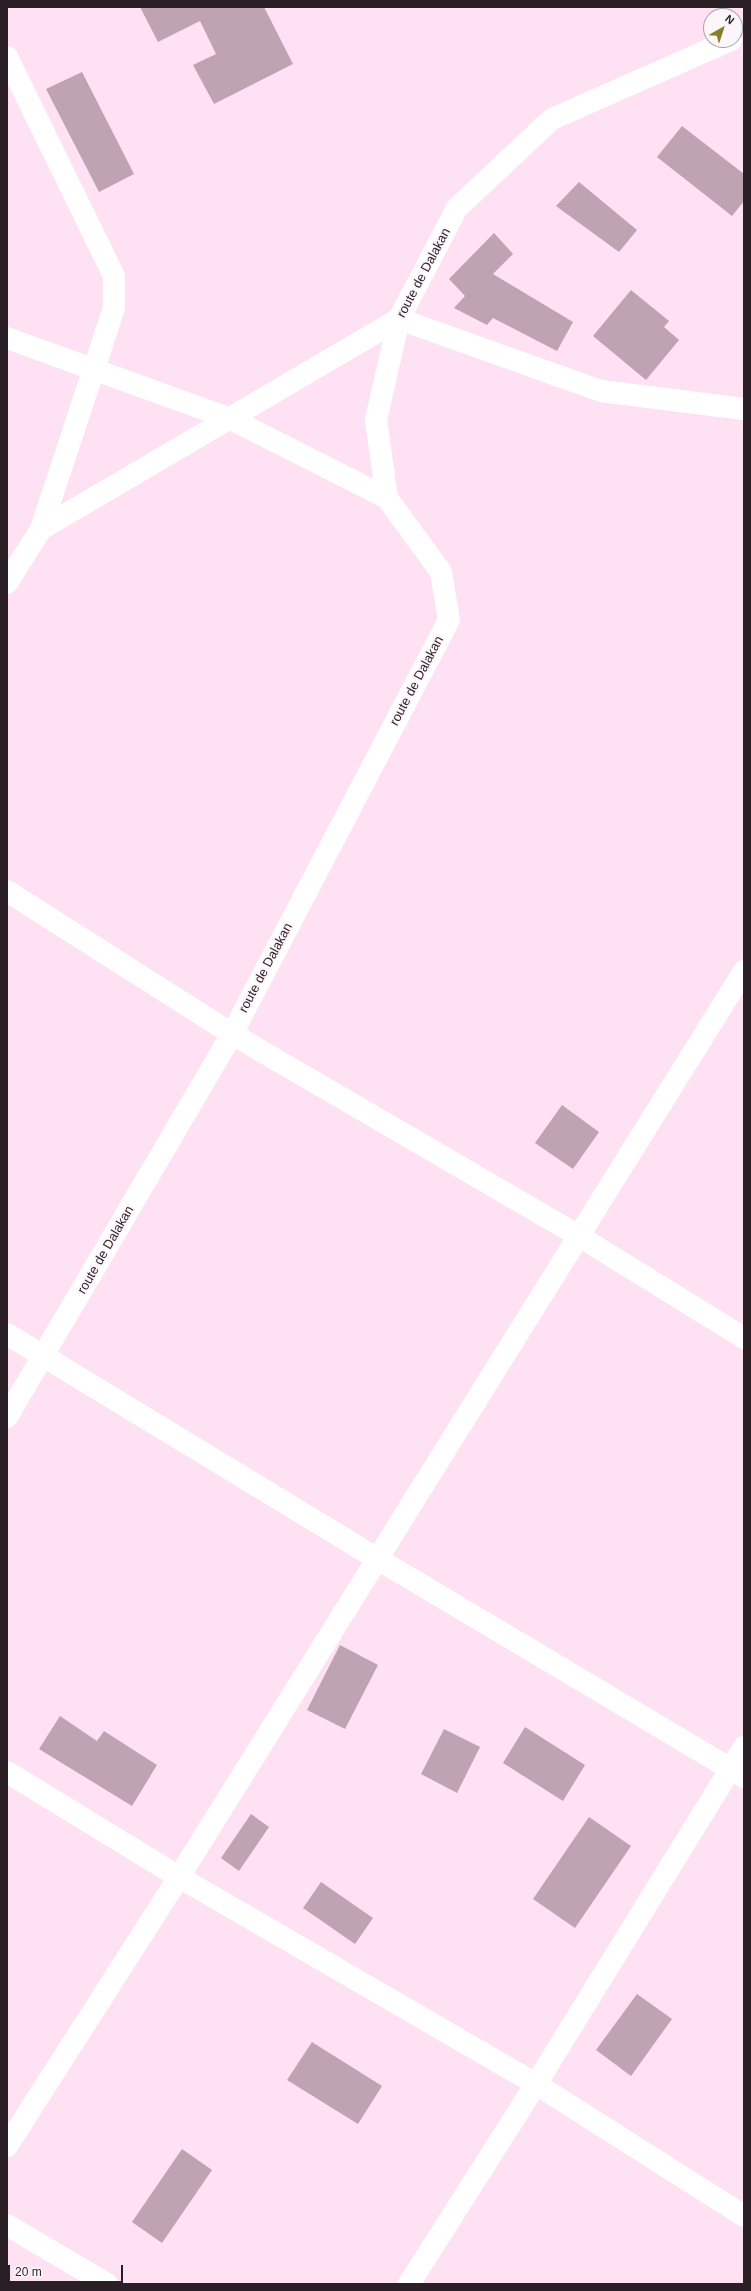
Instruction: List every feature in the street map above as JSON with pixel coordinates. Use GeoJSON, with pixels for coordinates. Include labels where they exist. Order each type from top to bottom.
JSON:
{"type":"FeatureCollection","features":[{"type":"Feature","properties":{"kind":"street","name":"route de Dalakan"},"geometry":{"type":"LineString","coordinates":[[7,1417],[232,1034],[449,620],[441,572],[386,498],[376,420],[399,319],[457,208],[552,118],[713,48]]}},
{"type":"Feature","properties":{"kind":"street"},"geometry":{"type":"LineString","coordinates":[[7,57],[114,276],[114,308],[41,529],[7,583]]}},
{"type":"Feature","properties":{"kind":"street"},"geometry":{"type":"LineString","coordinates":[[41,529],[231,419],[399,319],[601,391],[744,409]]}},
{"type":"Feature","properties":{"kind":"street"},"geometry":{"type":"LineString","coordinates":[[7,338],[231,419],[386,498]]}},
{"type":"Feature","properties":{"kind":"street"},"geometry":{"type":"LineString","coordinates":[[7,891],[232,1034],[579,1236],[744,1338]]}},
{"type":"Feature","properties":{"kind":"street"},"geometry":{"type":"LineString","coordinates":[[7,2146],[179,1877],[376,1558],[744,971]]}},
{"type":"Feature","properties":{"kind":"street"},"geometry":{"type":"LineString","coordinates":[[7,1334],[376,1558],[737,1773]]}},
{"type":"Feature","properties":{"kind":"street"},"geometry":{"type":"LineString","coordinates":[[409,2284],[737,1773],[744,1747]]}},
{"type":"Feature","properties":{"kind":"street"},"geometry":{"type":"LineString","coordinates":[[7,1772],[179,1877],[536,2084],[744,2216]]}},
{"type":"Feature","properties":{"kind":"street"},"geometry":{"type":"LineString","coordinates":[[7,2225],[107,2284]]}},
{"type":"Feature","properties":{"kind":"building"},"geometry":{"type":"Polygon","coordinates":[[[140,7],[264,7],[293,64],[214,104],[193,65],[216,54],[200,21],[158,42],[140,7]]]}},
{"type":"Feature","properties":{"kind":"building"},"geometry":{"type":"Polygon","coordinates":[[[82,72],[134,174],[99,192],[46,89],[82,72]]]}},
{"type":"Feature","properties":{"kind":"building"},"geometry":{"type":"Polygon","coordinates":[[[682,126],[744,174],[744,201],[732,216],[657,157],[682,126]]]}},
{"type":"Feature","properties":{"kind":"building"},"geometry":{"type":"Polygon","coordinates":[[[579,182],[637,230],[619,252],[556,206],[579,182]]]}},
{"type":"Feature","properties":{"kind":"building"},"geometry":{"type":"Polygon","coordinates":[[[494,233],[513,254],[493,274],[573,322],[557,351],[493,318],[487,325],[454,308],[465,296],[449,279],[494,233]]]}},
{"type":"Feature","properties":{"kind":"building"},"geometry":{"type":"Polygon","coordinates":[[[631,290],[669,321],[664,327],[679,340],[646,380],[593,336],[631,290]]]}},
{"type":"Feature","properties":{"kind":"building"},"geometry":{"type":"Polygon","coordinates":[[[562,1105],[599,1132],[573,1169],[535,1143],[562,1105]]]}},
{"type":"Feature","properties":{"kind":"building"},"geometry":{"type":"Polygon","coordinates":[[[340,1645],[378,1665],[345,1729],[307,1710],[340,1645]]]}},
{"type":"Feature","properties":{"kind":"building"},"geometry":{"type":"Polygon","coordinates":[[[60,1716],[97,1741],[104,1731],[157,1765],[132,1806],[39,1749],[60,1716]]]}},
{"type":"Feature","properties":{"kind":"building"},"geometry":{"type":"Polygon","coordinates":[[[525,1727],[585,1765],[563,1801],[503,1763],[525,1727]]]}},
{"type":"Feature","properties":{"kind":"building"},"geometry":{"type":"Polygon","coordinates":[[[444,1729],[480,1747],[457,1793],[421,1774],[444,1729]]]}},
{"type":"Feature","properties":{"kind":"building"},"geometry":{"type":"Polygon","coordinates":[[[251,1814],[269,1827],[239,1871],[221,1858],[251,1814]]]}},
{"type":"Feature","properties":{"kind":"building"},"geometry":{"type":"Polygon","coordinates":[[[589,1817],[631,1846],[575,1928],[533,1899],[589,1817]]]}},
{"type":"Feature","properties":{"kind":"building"},"geometry":{"type":"Polygon","coordinates":[[[321,1882],[373,1918],[355,1944],[303,1908],[321,1882]]]}},
{"type":"Feature","properties":{"kind":"building"},"geometry":{"type":"Polygon","coordinates":[[[637,1994],[672,2019],[631,2076],[596,2050],[637,1994]]]}},
{"type":"Feature","properties":{"kind":"building"},"geometry":{"type":"Polygon","coordinates":[[[312,2042],[382,2086],[358,2124],[287,2080],[312,2042]]]}},
{"type":"Feature","properties":{"kind":"building"},"geometry":{"type":"Polygon","coordinates":[[[182,2149],[212,2170],[162,2243],[132,2222],[182,2149]]]}}]}
